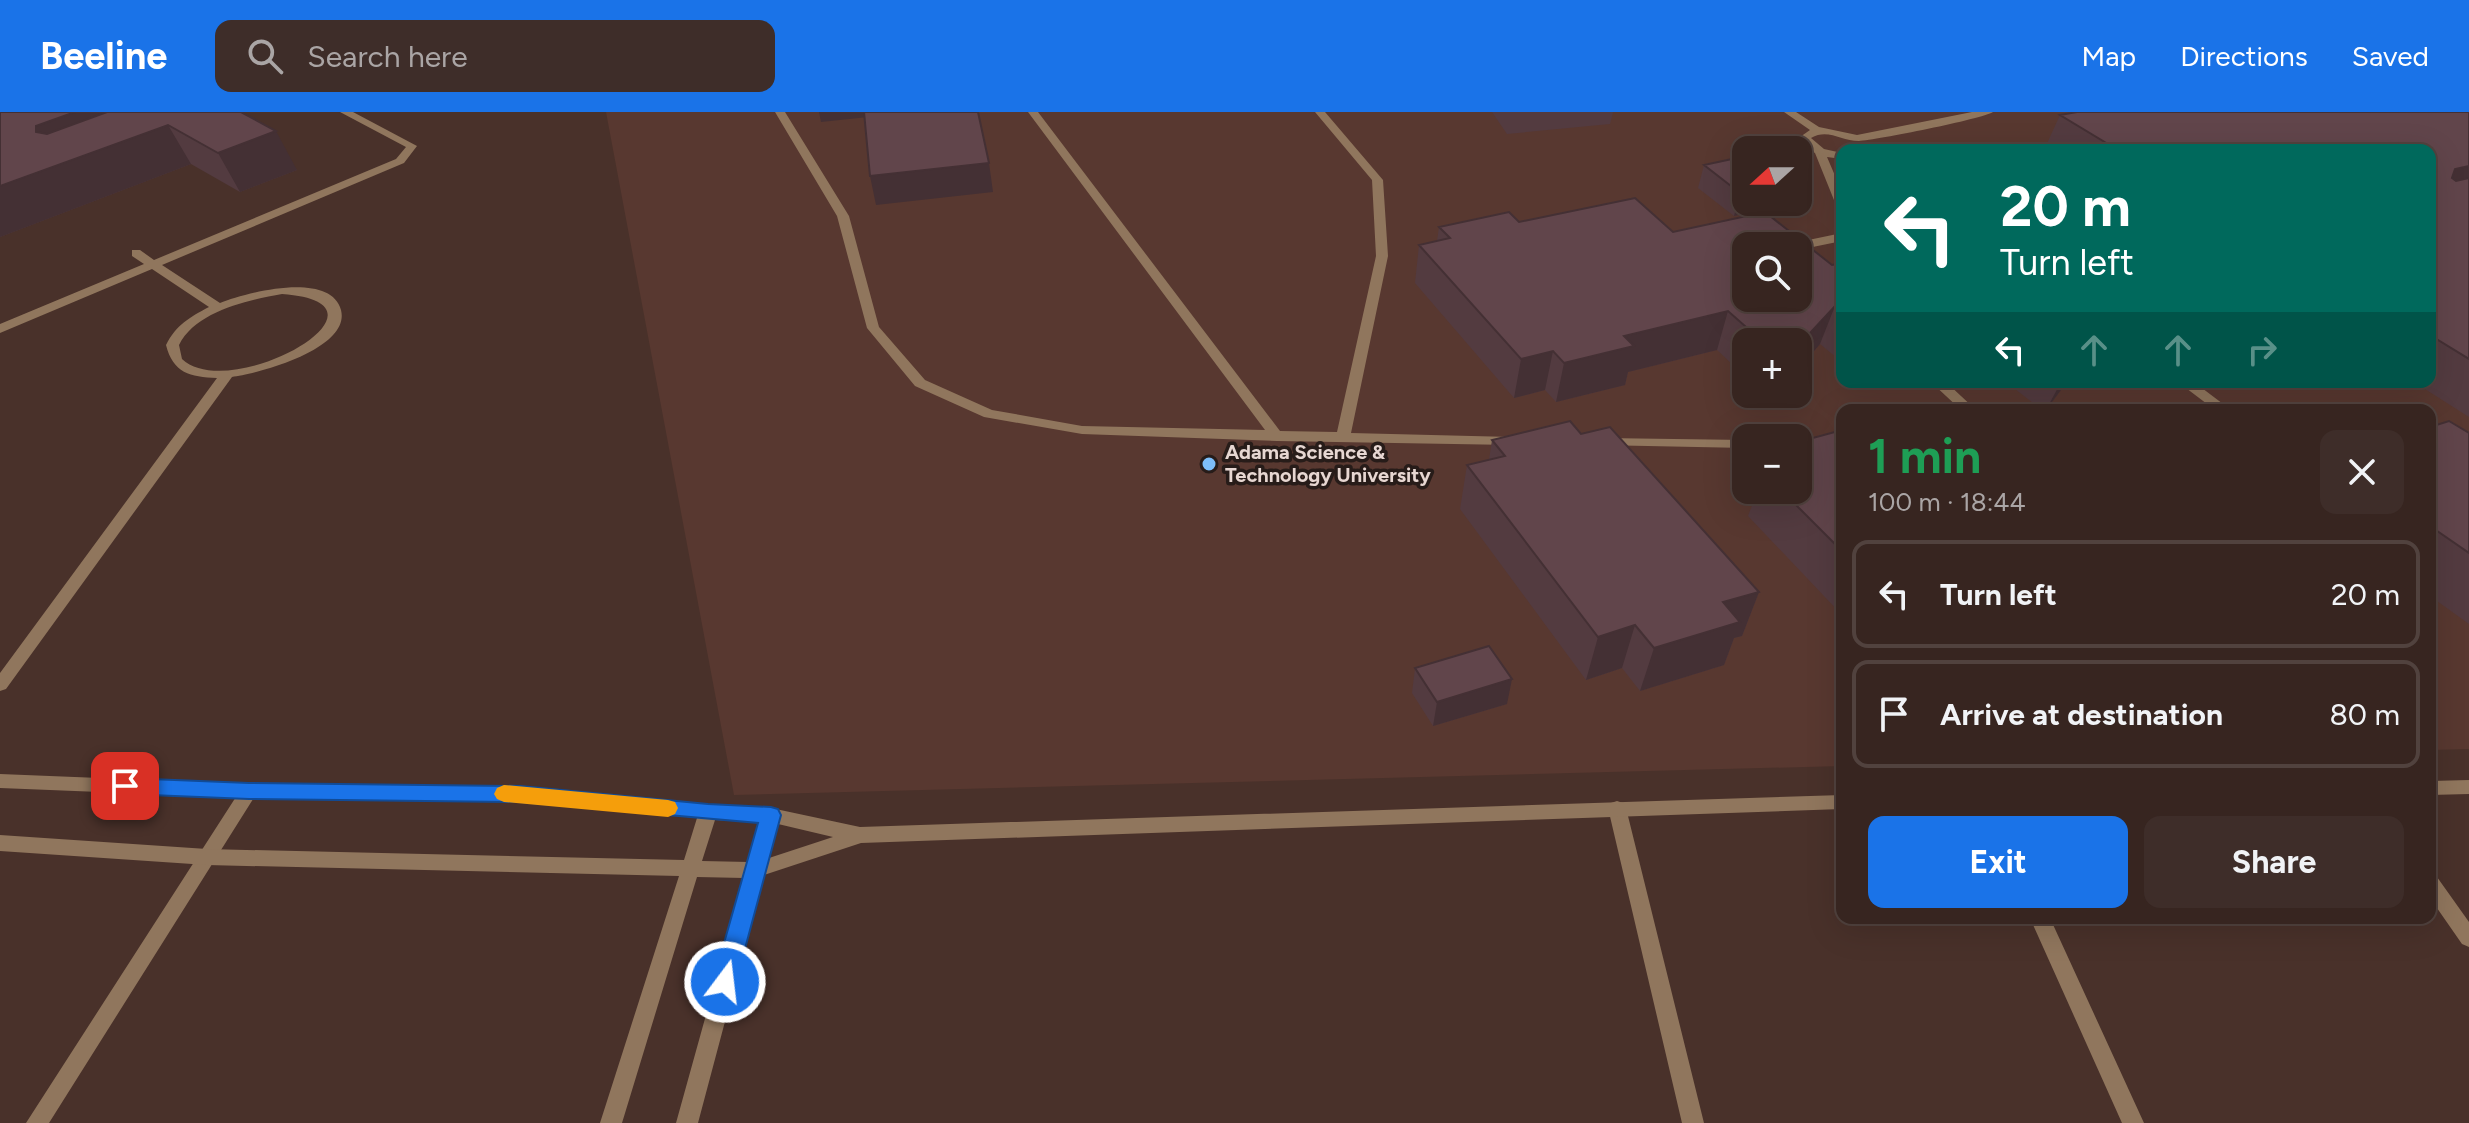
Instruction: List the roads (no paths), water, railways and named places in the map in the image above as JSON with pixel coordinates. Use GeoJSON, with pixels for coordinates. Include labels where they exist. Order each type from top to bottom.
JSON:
{"type":"FeatureCollection","features":[{"type":"Feature","properties":{"kind":"street"},"geometry":{"type":"LineString","coordinates":[[0,329],[400,161],[409,153],[412,146],[345,112]]}},
{"type":"Feature","properties":{"kind":"street"},"geometry":{"type":"LineString","coordinates":[[780,112],[843,216],[873,328],[920,383],[989,414],[1082,430],[1529,441]]}},
{"type":"Feature","properties":{"kind":"street"},"geometry":{"type":"LineString","coordinates":[[1033,112],[1277,437]]}},
{"type":"Feature","properties":{"kind":"street"},"geometry":{"type":"LineString","coordinates":[[1320,112],[1377,180],[1382,256],[1343,438]]}},
{"type":"Feature","properties":{"kind":"street"},"geometry":{"type":"LineString","coordinates":[[1789,112],[1817,130],[1837,131],[1859,144],[1988,112]]}},
{"type":"Feature","properties":{"kind":"street"},"geometry":{"type":"LineString","coordinates":[[1817,130],[1805,137],[1811,147],[1836,155]]}},
{"type":"Feature","properties":{"kind":"street"},"geometry":{"type":"LineString","coordinates":[[1819,151],[1836,191]]}},
{"type":"Feature","properties":{"kind":"street"},"geometry":{"type":"LineString","coordinates":[[1812,243],[1836,238]]}},
{"type":"Feature","properties":{"kind":"street"},"geometry":{"type":"LineString","coordinates":[[136,253],[217,307]]}},
{"type":"Feature","properties":{"kind":"street"},"geometry":{"type":"LineString","coordinates":[[302,290],[330,300],[336,309],[335,319],[328,331],[306,349],[275,364],[227,374],[189,370],[177,362],[172,352],[183,329],[217,307],[260,293],[302,290]]}},
{"type":"Feature","properties":{"kind":"street"},"geometry":{"type":"LineString","coordinates":[[0,685],[227,374]]}},
{"type":"Feature","properties":{"kind":"street"},"geometry":{"type":"LineString","coordinates":[[1945,388],[1962,404]]}},
{"type":"Feature","properties":{"kind":"street"},"geometry":{"type":"LineString","coordinates":[[2193,388],[2216,404]]}},
{"type":"Feature","properties":{"kind":"street"},"geometry":{"type":"LineString","coordinates":[[1591,442],[1732,444]]}},
{"type":"Feature","properties":{"kind":"street"},"geometry":{"type":"LineString","coordinates":[[0,781],[249,791],[520,794],[771,815],[860,835],[1836,802]]}},
{"type":"Feature","properties":{"kind":"street"},"geometry":{"type":"LineString","coordinates":[[2436,788],[2469,787]]}},
{"type":"Feature","properties":{"kind":"street"},"geometry":{"type":"LineString","coordinates":[[37,1123],[249,791]]}},
{"type":"Feature","properties":{"kind":"street"},"geometry":{"type":"LineString","coordinates":[[1617,808],[1693,1123]]}},
{"type":"Feature","properties":{"kind":"street"},"geometry":{"type":"LineString","coordinates":[[611,1123],[708,812]]}},
{"type":"Feature","properties":{"kind":"street"},"geometry":{"type":"LineString","coordinates":[[687,1123],[771,815]]}},
{"type":"Feature","properties":{"kind":"street"},"geometry":{"type":"LineString","coordinates":[[0,843],[207,857],[756,870],[860,835]]}},
{"type":"Feature","properties":{"kind":"street"},"geometry":{"type":"LineString","coordinates":[[2436,891],[2469,938]]}},
{"type":"Feature","properties":{"kind":"street"},"geometry":{"type":"LineString","coordinates":[[2043,924],[2133,1123]]}},
{"type":"Feature","properties":{"kind":"place","name":"Adama Science & Technology University"},"geometry":{"type":"Point","coordinates":[1209,464]}}]}
